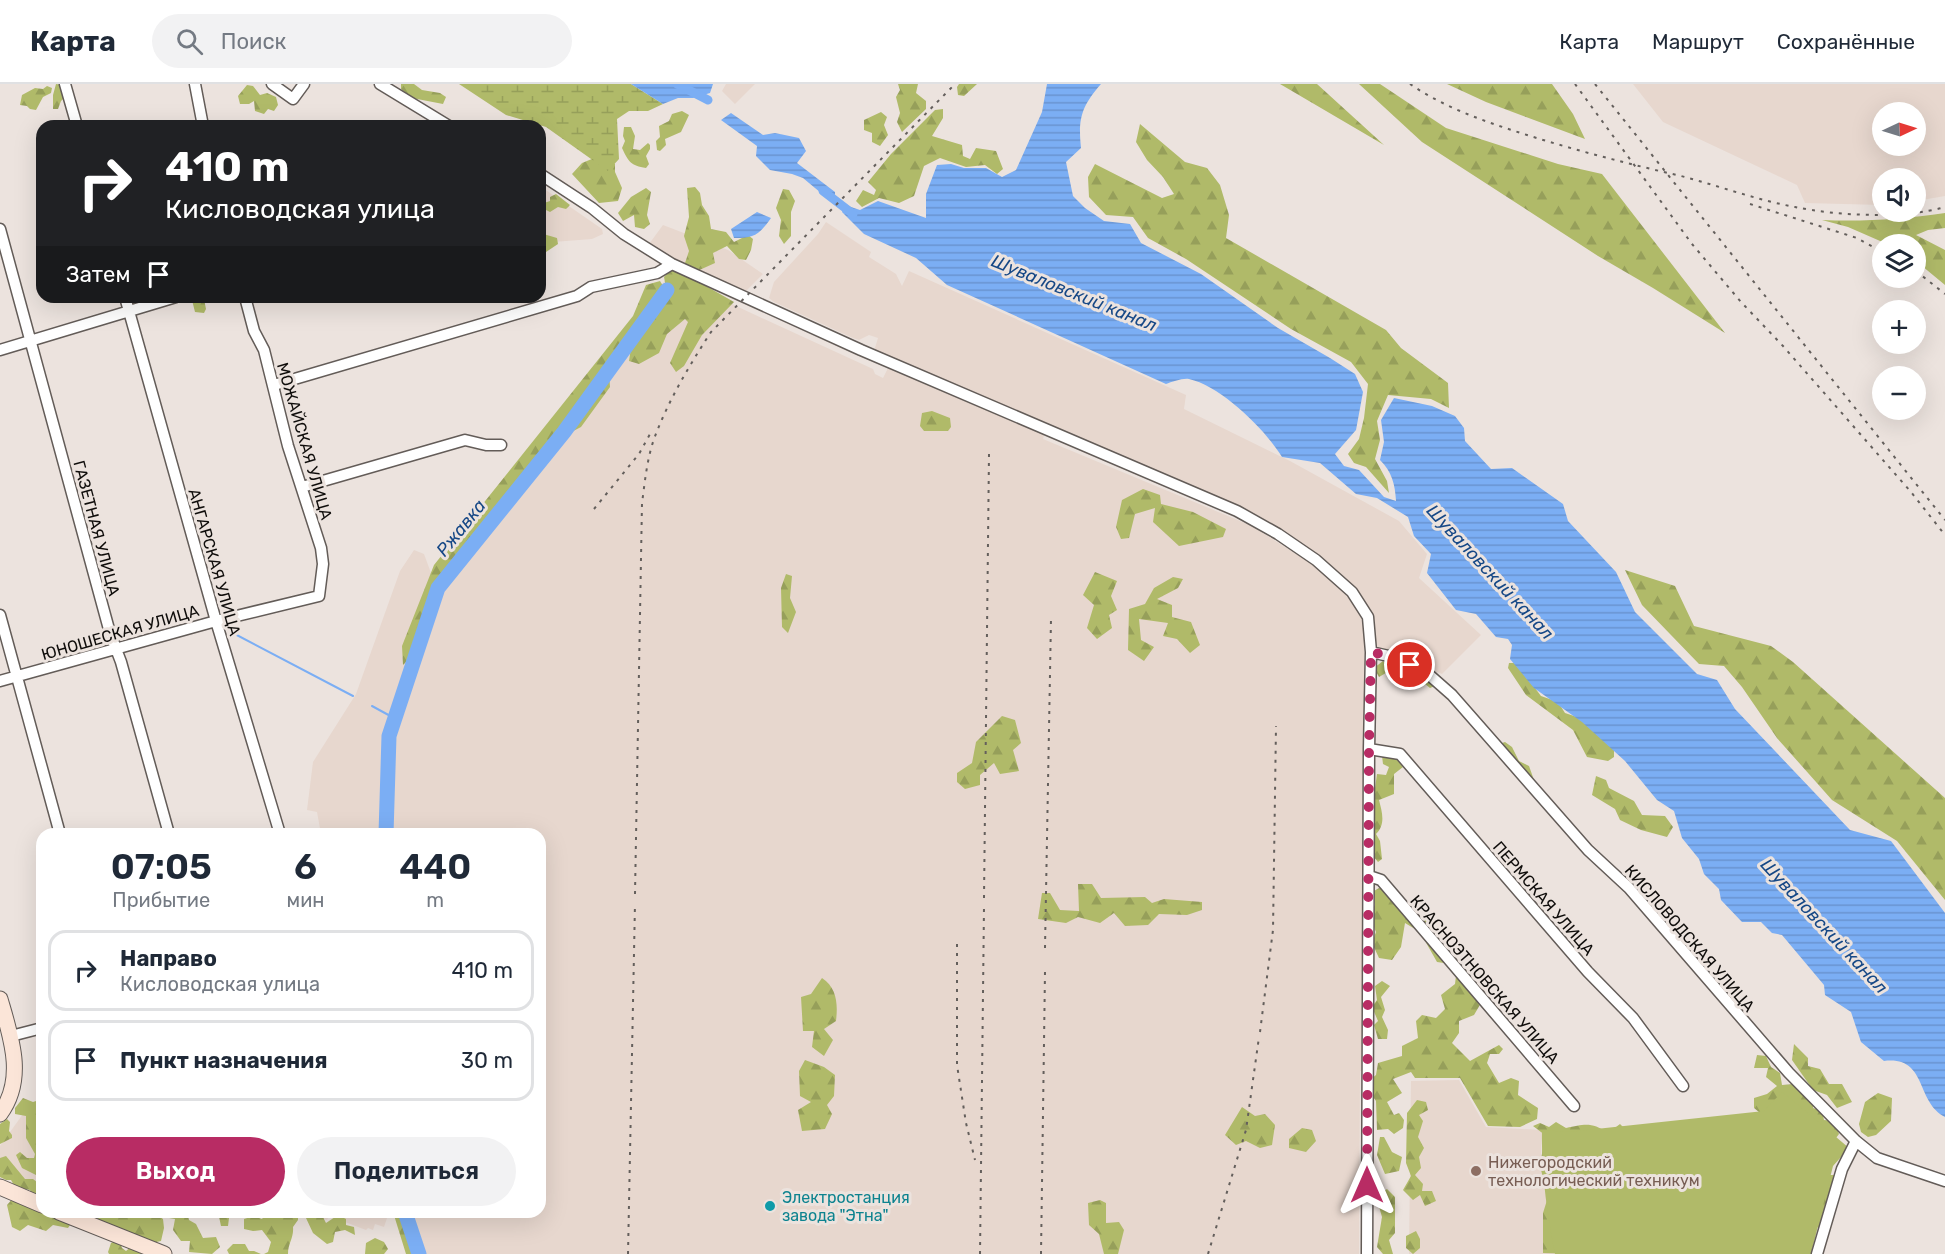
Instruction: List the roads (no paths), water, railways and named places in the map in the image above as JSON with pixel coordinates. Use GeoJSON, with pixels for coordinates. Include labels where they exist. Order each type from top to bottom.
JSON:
{"type":"FeatureCollection","features":[{"type":"Feature","properties":{"kind":"street"},"geometry":{"type":"LineString","coordinates":[[65,84],[75,120]]}},
{"type":"Feature","properties":{"kind":"street"},"geometry":{"type":"LineString","coordinates":[[195,84],[202,120]]}},
{"type":"Feature","properties":{"kind":"street"},"geometry":{"type":"LineString","coordinates":[[272,84],[293,99],[304,84]]}},
{"type":"Feature","properties":{"kind":"street"},"geometry":{"type":"LineString","coordinates":[[380,84],[439,120]]}},
{"type":"Feature","properties":{"kind":"street"},"geometry":{"type":"LineString","coordinates":[[546,178],[592,208],[624,234],[672,264],[851,345],[1237,511],[1278,534],[1316,560],[1352,592],[1368,617],[1371,652],[1367,1254]]}},
{"type":"Feature","properties":{"kind":"street","name":"ГАЗЕТНАЯ УЛИЦА"},"geometry":{"type":"LineString","coordinates":[[0,229],[166,828]]}},
{"type":"Feature","properties":{"kind":"street"},"geometry":{"type":"LineString","coordinates":[[274,385],[577,296],[591,287],[657,273],[672,264]]}},
{"type":"Feature","properties":{"kind":"street","name":"АНГАРСКАЯ УЛИЦА"},"geometry":{"type":"LineString","coordinates":[[127,303],[216,621],[278,828]]}},
{"type":"Feature","properties":{"kind":"street"},"geometry":{"type":"LineString","coordinates":[[0,350],[156,303]]}},
{"type":"Feature","properties":{"kind":"street","name":"МОЖАЙСКАЯ УЛИЦА"},"geometry":{"type":"LineString","coordinates":[[246,303],[254,331],[264,350],[288,446],[321,548],[323,564],[319,596]]}},
{"type":"Feature","properties":{"kind":"street"},"geometry":{"type":"LineString","coordinates":[[302,487],[465,440],[486,445],[501,445]]}},
{"type":"Feature","properties":{"kind":"street","name":"ЮНОШЕСКАЯ УЛИЦА"},"geometry":{"type":"LineString","coordinates":[[0,681],[216,621],[319,596]]}},
{"type":"Feature","properties":{"kind":"street"},"geometry":{"type":"LineString","coordinates":[[0,615],[58,828]]}},
{"type":"Feature","properties":{"kind":"street","name":"КИСЛОВОДСКАЯ УЛИЦА"},"geometry":{"type":"LineString","coordinates":[[1371,652],[1393,657],[1426,673],[1452,695],[1588,850],[1629,888],[1789,1073],[1856,1141],[1877,1158],[1945,1181]]}},
{"type":"Feature","properties":{"kind":"street","name":"ПЕРМСКАЯ УЛИЦА"},"geometry":{"type":"LineString","coordinates":[[1369,748],[1400,754],[1588,972],[1633,1018],[1683,1086]]}},
{"type":"Feature","properties":{"kind":"street","name":"КРАСНОЭТНОВСКАЯ УЛИЦА"},"geometry":{"type":"LineString","coordinates":[[1369,876],[1381,880],[1574,1106]]}},
{"type":"Feature","properties":{"kind":"street"},"geometry":{"type":"LineString","coordinates":[[0,999],[14,1056],[14,1082],[11,1095],[0,1114]]}},
{"type":"Feature","properties":{"kind":"street"},"geometry":{"type":"LineString","coordinates":[[10,1036],[36,1030]]}},
{"type":"Feature","properties":{"kind":"street"},"geometry":{"type":"LineString","coordinates":[[1818,1254],[1842,1169],[1856,1141]]}},
{"type":"Feature","properties":{"kind":"street"},"geometry":{"type":"LineString","coordinates":[[0,1187],[36,1202]]}},
{"type":"Feature","properties":{"kind":"street"},"geometry":{"type":"LineString","coordinates":[[73,1218],[164,1254]]}},
{"type":"Feature","properties":{"kind":"water"},"geometry":{"type":"Polygon","coordinates":[[[631,84],[713,84],[710,93],[693,98],[678,98],[663,104],[631,84]]]}},
{"type":"Feature","properties":{"kind":"water"},"geometry":{"type":"Polygon","coordinates":[[[1047,84],[1101,84],[1082,114],[1081,148],[1066,162],[1073,196],[1085,208],[1104,221],[1130,224],[1141,243],[1201,274],[1278,328],[1355,374],[1363,392],[1356,430],[1335,454],[1344,466],[1359,470],[1384,497],[1396,501],[1392,479],[1380,460],[1384,442],[1381,420],[1394,398],[1432,406],[1455,416],[1464,428],[1465,441],[1491,469],[1512,468],[1563,504],[1568,521],[1616,572],[1635,612],[1697,674],[1717,680],[1735,709],[1850,830],[1891,841],[1945,913],[1945,1117],[1929,1101],[1920,1081],[1908,1066],[1898,1061],[1884,1061],[1861,1042],[1851,1012],[1825,995],[1824,985],[1782,935],[1772,933],[1761,922],[1742,922],[1721,900],[1719,889],[1704,874],[1699,859],[1682,838],[1674,811],[1657,800],[1625,761],[1582,722],[1534,688],[1510,659],[1512,645],[1508,639],[1496,637],[1476,614],[1456,610],[1427,573],[1431,554],[1414,536],[1408,517],[1377,498],[1356,494],[1320,463],[1282,457],[1254,422],[1215,390],[1189,379],[1166,384],[947,285],[916,258],[864,234],[842,212],[845,205],[860,210],[878,201],[926,218],[926,194],[937,165],[951,164],[964,168],[986,168],[1002,177],[1016,170],[1042,112],[1047,84]]]}},
{"type":"Feature","properties":{"kind":"water"},"geometry":{"type":"Polygon","coordinates":[[[731,113],[763,135],[775,133],[799,138],[806,151],[797,163],[835,192],[835,198],[827,198],[803,178],[770,170],[756,156],[757,146],[721,120],[731,113]]]}},
{"type":"Feature","properties":{"kind":"water"},"geometry":{"type":"Polygon","coordinates":[[[757,212],[771,218],[756,234],[734,238],[731,229],[757,212]]]}},
{"type":"Feature","properties":{"kind":"waterway","name":"Шуваловский канал"},"geometry":{"type":"LineString","coordinates":[[677,84],[708,100]]}},
{"type":"Feature","properties":{"kind":"waterway","name":"Шуваловский канал"},"geometry":{"type":"LineString","coordinates":[[823,191],[853,214]]}},
{"type":"Feature","properties":{"kind":"waterway","name":"Ржавка"},"geometry":{"type":"LineString","coordinates":[[386,828],[389,736],[438,588],[564,432],[667,290]]}},
{"type":"Feature","properties":{"kind":"waterway"},"geometry":{"type":"LineString","coordinates":[[231,632],[353,696]]}},
{"type":"Feature","properties":{"kind":"waterway"},"geometry":{"type":"LineString","coordinates":[[372,706],[394,718]]}},
{"type":"Feature","properties":{"kind":"waterway","name":"Ржавка"},"geometry":{"type":"LineString","coordinates":[[407,1218],[419,1254]]}},
{"type":"Feature","properties":{"kind":"railway"},"geometry":{"type":"LineString","coordinates":[[635,894],[642,503],[646,470],[654,439],[680,384],[711,332],[955,84]]}},
{"type":"Feature","properties":{"kind":"railway"},"geometry":{"type":"LineString","coordinates":[[1410,84],[1452,107],[1546,141],[1781,204],[1812,210],[1870,215],[1910,213],[1945,207]]}},
{"type":"Feature","properties":{"kind":"railway"},"geometry":{"type":"LineString","coordinates":[[1575,84],[1692,244],[1911,492],[1945,535]]}},
{"type":"Feature","properties":{"kind":"railway"},"geometry":{"type":"LineString","coordinates":[[1595,84],[1945,520]]}},
{"type":"Feature","properties":{"kind":"railway"},"geometry":{"type":"LineString","coordinates":[[1750,204],[1857,238],[1872,246]]}},
{"type":"Feature","properties":{"kind":"railway"},"geometry":{"type":"LineString","coordinates":[[1926,279],[1945,294]]}},
{"type":"Feature","properties":{"kind":"railway"},"geometry":{"type":"LineString","coordinates":[[594,509],[639,454],[650,434]]}},
{"type":"Feature","properties":{"kind":"railway"},"geometry":{"type":"LineString","coordinates":[[984,898],[989,454]]}},
{"type":"Feature","properties":{"kind":"railway"},"geometry":{"type":"LineString","coordinates":[[1045,948],[1051,619]]}},
{"type":"Feature","properties":{"kind":"railway"},"geometry":{"type":"LineString","coordinates":[[1260,1032],[1273,930],[1276,726]]}},
{"type":"Feature","properties":{"kind":"railway"},"geometry":{"type":"LineString","coordinates":[[628,1254],[635,903]]}},
{"type":"Feature","properties":{"kind":"railway"},"geometry":{"type":"LineString","coordinates":[[980,1254],[984,907]]}},
{"type":"Feature","properties":{"kind":"railway"},"geometry":{"type":"LineString","coordinates":[[957,944],[957,1065],[966,1123],[975,1160]]}},
{"type":"Feature","properties":{"kind":"railway"},"geometry":{"type":"LineString","coordinates":[[1041,1254],[1045,972]]}},
{"type":"Feature","properties":{"kind":"railway"},"geometry":{"type":"LineString","coordinates":[[1208,1254],[1246,1130],[1259,1037]]}},
{"type":"Feature","properties":{"kind":"place","name":"Нижегородский технологический техникум"},"geometry":{"type":"Point","coordinates":[1476,1171]}},
{"type":"Feature","properties":{"kind":"place","name":"Электростанция завода \"Этна\""},"geometry":{"type":"Point","coordinates":[770,1206]}}]}
